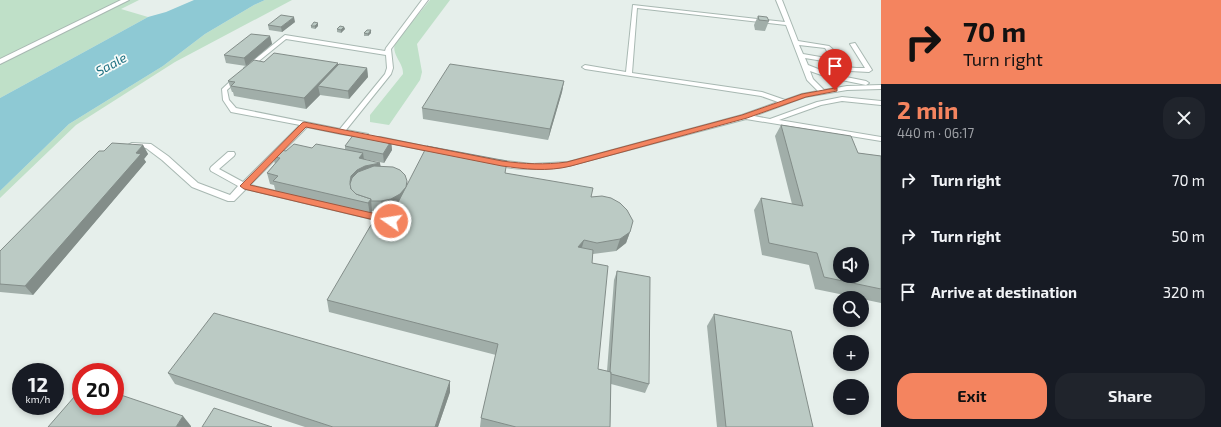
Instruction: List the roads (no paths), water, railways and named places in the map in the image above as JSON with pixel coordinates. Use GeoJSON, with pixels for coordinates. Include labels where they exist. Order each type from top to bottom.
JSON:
{"type":"FeatureCollection","features":[{"type":"Feature","properties":{"kind":"street"},"geometry":{"type":"LineString","coordinates":[[0,62],[126,0]]}},
{"type":"Feature","properties":{"kind":"lane"},"geometry":{"type":"LineString","coordinates":[[341,132],[388,74],[390,68],[387,53],[388,49],[425,0]]}},
{"type":"Feature","properties":{"kind":"lane"},"geometry":{"type":"LineString","coordinates":[[779,0],[810,80],[822,92]]}},
{"type":"Feature","properties":{"kind":"lane"},"geometry":{"type":"LineString","coordinates":[[629,74],[635,6],[788,24]]}},
{"type":"Feature","properties":{"kind":"lane"},"geometry":{"type":"LineString","coordinates":[[387,53],[285,37],[224,90],[226,100],[230,106],[238,112],[443,152]]}},
{"type":"Feature","properties":{"kind":"lane"},"geometry":{"type":"LineString","coordinates":[[796,43],[826,47],[831,50],[836,61],[841,66],[852,70],[869,70],[853,44]]}},
{"type":"Feature","properties":{"kind":"lane"},"geometry":{"type":"LineString","coordinates":[[801,56],[836,61]]}},
{"type":"Feature","properties":{"kind":"lane"},"geometry":{"type":"LineString","coordinates":[[585,67],[762,94],[784,102]]}},
{"type":"Feature","properties":{"kind":"lane"},"geometry":{"type":"LineString","coordinates":[[806,67],[829,76],[881,86]]}},
{"type":"Feature","properties":{"kind":"lane"},"geometry":{"type":"LineString","coordinates":[[487,160],[530,167],[550,167],[568,164],[745,117],[804,95],[847,88],[881,86]]}},
{"type":"Feature","properties":{"kind":"lane"},"geometry":{"type":"LineString","coordinates":[[768,121],[819,103],[842,99],[881,103]]}},
{"type":"Feature","properties":{"kind":"lane"},"geometry":{"type":"LineString","coordinates":[[745,117],[881,139]]}},
{"type":"Feature","properties":{"kind":"lane"},"geometry":{"type":"LineString","coordinates":[[125,145],[148,146],[165,158],[195,185],[231,199],[304,125]]}},
{"type":"Feature","properties":{"kind":"lane"},"geometry":{"type":"LineString","coordinates":[[231,154],[214,169],[244,186],[391,221]]}},
{"type":"Feature","properties":{"kind":"water","name":"Saale"},"geometry":{"type":"Polygon","coordinates":[[[194,0],[265,0],[205,34],[163,66],[69,124],[0,191],[0,98],[148,17],[166,12],[194,0]]]}}]}
